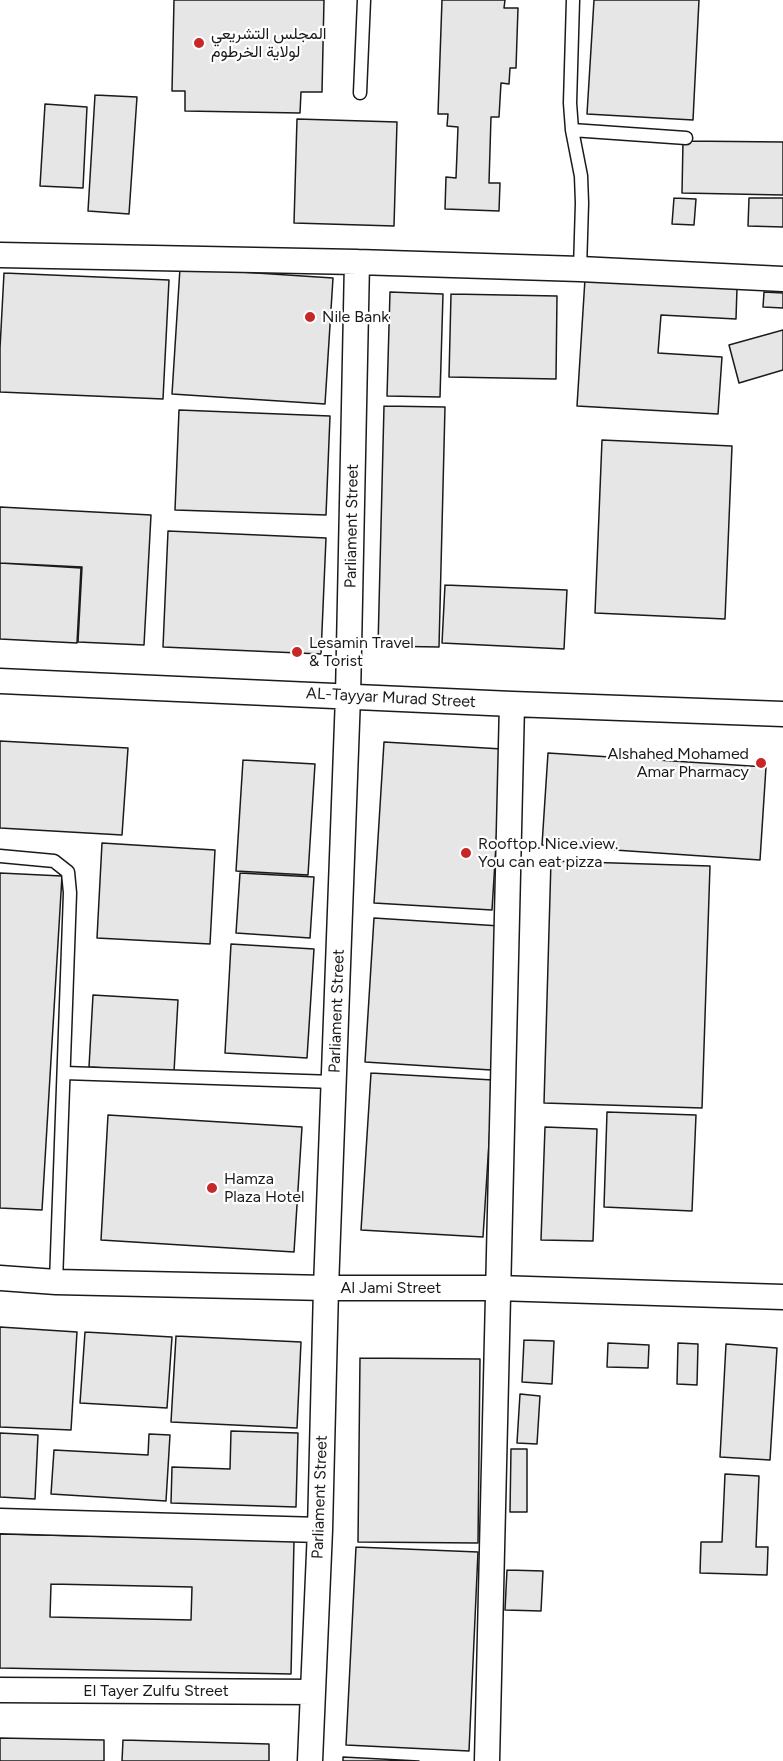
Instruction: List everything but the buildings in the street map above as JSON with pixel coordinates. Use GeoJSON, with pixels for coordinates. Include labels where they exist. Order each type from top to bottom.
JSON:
{"type":"FeatureCollection","features":[{"type":"Feature","properties":{"kind":"street"},"geometry":{"type":"LineString","coordinates":[[0,255],[357,262],[580,269],[783,279]]}},
{"type":"Feature","properties":{"kind":"street","name":"Parliament Street"},"geometry":{"type":"LineString","coordinates":[[310,1761],[348,696],[357,262]]}},
{"type":"Feature","properties":{"kind":"street","name":"AL-Tayyar Murad Street"},"geometry":{"type":"LineString","coordinates":[[0,681],[783,714]]}},
{"type":"Feature","properties":{"kind":"street"},"geometry":{"type":"LineString","coordinates":[[487,1761],[512,704]]}},
{"type":"Feature","properties":{"kind":"street","name":"Al Jami Street"},"geometry":{"type":"LineString","coordinates":[[0,1278],[56,1282],[326,1288],[497,1288],[783,1298]]}},
{"type":"Feature","properties":{"kind":"street"},"geometry":{"type":"LineString","coordinates":[[0,1521],[320,1530]]}},
{"type":"Feature","properties":{"kind":"street","name":"El Tayer Zulfu Street"},"geometry":{"type":"LineString","coordinates":[[0,1690],[313,1692]]}},
{"type":"Feature","properties":{"kind":"lane"},"geometry":{"type":"LineString","coordinates":[[360,93],[364,0]]}},
{"type":"Feature","properties":{"kind":"lane"},"geometry":{"type":"LineString","coordinates":[[573,0],[570,103],[572,130],[581,176],[580,269]]}},
{"type":"Feature","properties":{"kind":"lane"},"geometry":{"type":"LineString","coordinates":[[572,130],[686,138]]}},
{"type":"Feature","properties":{"kind":"lane"},"geometry":{"type":"LineString","coordinates":[[0,856],[54,861],[68,872],[70,893],[56,1282]]}},
{"type":"Feature","properties":{"kind":"lane"},"geometry":{"type":"LineString","coordinates":[[64,1073],[334,1082]]}},
{"type":"Feature","properties":{"kind":"place","name":"المجلس التشريعي لولاية الخرطوم"},"geometry":{"type":"Point","coordinates":[199,43]}},
{"type":"Feature","properties":{"kind":"place","name":"Nile Bank"},"geometry":{"type":"Point","coordinates":[310,317]}},
{"type":"Feature","properties":{"kind":"place","name":"Lesamin Travel & Torist"},"geometry":{"type":"Point","coordinates":[297,652]}},
{"type":"Feature","properties":{"kind":"place","name":"Alshahed Mohamed Amar Pharmacy"},"geometry":{"type":"Point","coordinates":[761,763]}},
{"type":"Feature","properties":{"kind":"place","name":"Rooftop. Nice view. You can eat pizza"},"geometry":{"type":"Point","coordinates":[466,853]}},
{"type":"Feature","properties":{"kind":"place","name":"Hamza Plaza Hotel"},"geometry":{"type":"Point","coordinates":[212,1188]}}]}
